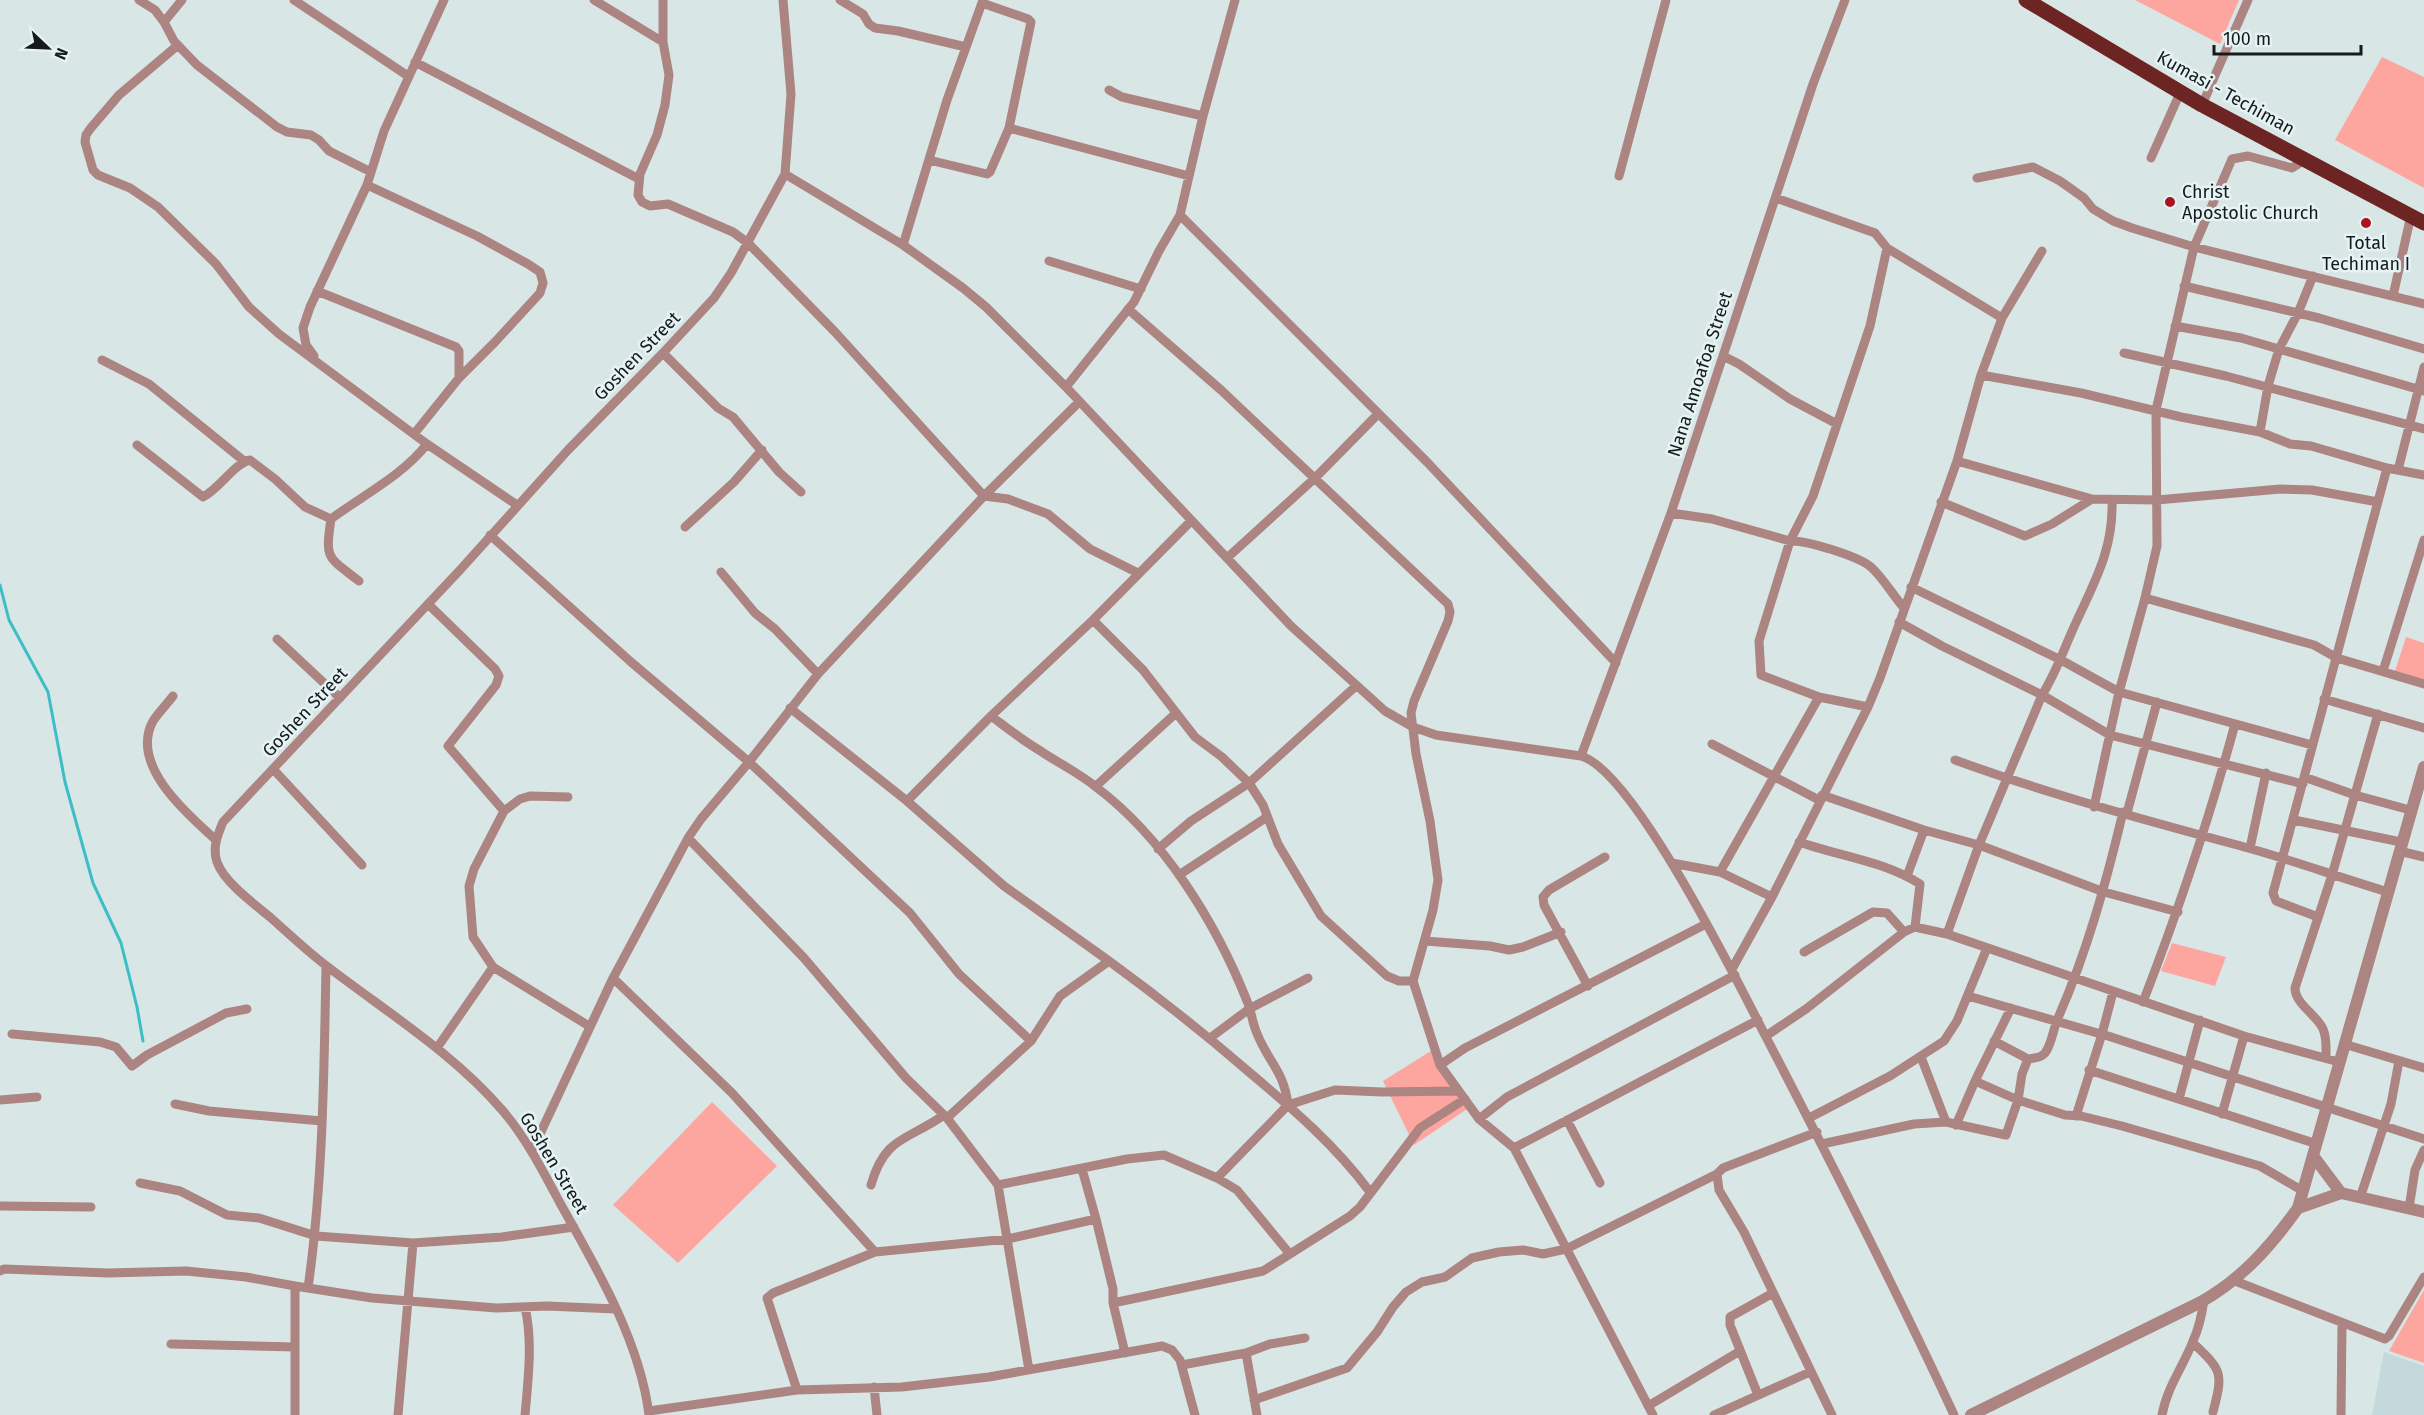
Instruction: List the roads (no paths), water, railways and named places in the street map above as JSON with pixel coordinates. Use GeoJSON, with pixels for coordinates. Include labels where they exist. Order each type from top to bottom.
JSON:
{"type":"FeatureCollection","features":[{"type":"Feature","properties":{"kind":"highway","name":"Kumasi - Techiman"},"geometry":{"type":"LineString","coordinates":[[2029,1],[2180,93],[2420,219]]}},
{"type":"Feature","properties":{"kind":"street"},"geometry":{"type":"LineString","coordinates":[[139,0],[155,10],[178,45],[197,65],[276,127],[288,132],[311,135],[329,151],[371,172]]}},
{"type":"Feature","properties":{"kind":"street"},"geometry":{"type":"LineString","coordinates":[[164,22],[182,0]]}},
{"type":"Feature","properties":{"kind":"street"},"geometry":{"type":"LineString","coordinates":[[294,0],[408,76]]}},
{"type":"Feature","properties":{"kind":"street"},"geometry":{"type":"LineString","coordinates":[[317,360],[306,345],[303,328],[317,291],[367,185],[384,131],[444,0]]}},
{"type":"Feature","properties":{"kind":"street"},"geometry":{"type":"LineString","coordinates":[[594,0],[663,42]]}},
{"type":"Feature","properties":{"kind":"street"},"geometry":{"type":"LineString","coordinates":[[663,0],[663,42],[669,75],[665,105],[657,135],[639,179],[638,195],[642,202],[650,206],[668,204],[733,232],[748,243],[835,332],[984,496],[1008,499],[1048,514],[1090,549],[1138,573]]}},
{"type":"Feature","properties":{"kind":"street","name":"Goshen Street"},"geometry":{"type":"LineString","coordinates":[[649,1413],[636,1363],[616,1310],[532,1151],[504,1112],[468,1074],[437,1048],[326,966],[232,884],[217,861],[216,840],[223,822],[274,770],[517,505],[714,298],[748,243],[784,174],[791,94],[783,0]]}},
{"type":"Feature","properties":{"kind":"street"},"geometry":{"type":"LineString","coordinates":[[840,0],[863,15],[875,28],[898,31],[966,48]]}},
{"type":"Feature","properties":{"kind":"street"},"geometry":{"type":"LineString","coordinates":[[1066,387],[1128,309],[1180,215],[1203,116],[1235,0]]}},
{"type":"Feature","properties":{"kind":"street"},"geometry":{"type":"LineString","coordinates":[[1619,176],[1666,0]]}},
{"type":"Feature","properties":{"kind":"street","name":"Nana Amoafoa Street"},"geometry":{"type":"LineString","coordinates":[[1581,756],[1671,513],[1813,84],[1845,0]]}},
{"type":"Feature","properties":{"kind":"street"},"geometry":{"type":"LineString","coordinates":[[2202,105],[2248,0]]}},
{"type":"Feature","properties":{"kind":"street"},"geometry":{"type":"LineString","coordinates":[[903,246],[929,160],[983,1],[1028,19],[1031,22],[1009,128],[990,172],[987,174],[929,160]]}},
{"type":"Feature","properties":{"kind":"street"},"geometry":{"type":"LineString","coordinates":[[178,45],[119,95],[86,135],[85,142],[93,170],[98,175],[130,188],[158,207],[216,264],[249,307],[279,334],[317,360],[427,444],[517,505]]}},
{"type":"Feature","properties":{"kind":"street"},"geometry":{"type":"LineString","coordinates":[[415,62],[639,179]]}},
{"type":"Feature","properties":{"kind":"street"},"geometry":{"type":"LineString","coordinates":[[1109,90],[1122,98],[1203,116]]}},
{"type":"Feature","properties":{"kind":"street"},"geometry":{"type":"LineString","coordinates":[[2151,158],[2180,93]]}},
{"type":"Feature","properties":{"kind":"street"},"geometry":{"type":"LineString","coordinates":[[1009,128],[1189,176]]}},
{"type":"Feature","properties":{"kind":"street"},"geometry":{"type":"LineString","coordinates":[[2094,807],[2119,692],[2157,546],[2156,410],[2194,247],[2232,159],[2248,156],[2292,168],[2306,159]]}},
{"type":"Feature","properties":{"kind":"street"},"geometry":{"type":"LineString","coordinates":[[1977,178],[2032,167],[2060,181],[2084,198],[2093,209],[2113,221],[2194,247],[2424,304]]}},
{"type":"Feature","properties":{"kind":"street"},"geometry":{"type":"LineString","coordinates":[[784,174],[903,246],[986,307],[1066,387],[1291,626],[1385,711],[1413,728],[1436,735],[1581,756],[1591,759],[1606,773],[1642,817],[1672,863],[1734,972],[1894,1286],[1954,1415]]}},
{"type":"Feature","properties":{"kind":"street"},"geometry":{"type":"LineString","coordinates":[[367,185],[477,236],[540,272],[543,283],[540,293],[459,378],[414,434]]}},
{"type":"Feature","properties":{"kind":"street"},"geometry":{"type":"LineString","coordinates":[[1776,198],[1875,234],[1887,248],[2002,318]]}},
{"type":"Feature","properties":{"kind":"street"},"geometry":{"type":"LineString","coordinates":[[1180,215],[1427,462],[1616,663]]}},
{"type":"Feature","properties":{"kind":"street"},"geometry":{"type":"LineString","coordinates":[[2392,296],[2420,219]]}},
{"type":"Feature","properties":{"kind":"street"},"geometry":{"type":"LineString","coordinates":[[1868,707],[1819,697],[1761,675],[1759,641],[1790,542],[1813,496],[1870,326],[1887,248]]}},
{"type":"Feature","properties":{"kind":"street"},"geometry":{"type":"LineString","coordinates":[[1479,1119],[1507,1097],[1532,1086],[1660,1014],[1691,1000],[1734,972],[1868,707],[1957,462],[1981,375],[2002,318],[2042,251]]}},
{"type":"Feature","properties":{"kind":"street"},"geometry":{"type":"LineString","coordinates":[[1049,261],[1141,289]]}},
{"type":"Feature","properties":{"kind":"street"},"geometry":{"type":"LineString","coordinates":[[2260,432],[2279,349],[2298,313],[2313,276]]}},
{"type":"Feature","properties":{"kind":"street"},"geometry":{"type":"LineString","coordinates":[[2184,286],[2298,313],[2424,349]]}},
{"type":"Feature","properties":{"kind":"street"},"geometry":{"type":"LineString","coordinates":[[317,291],[456,347],[459,351],[459,378]]}},
{"type":"Feature","properties":{"kind":"street"},"geometry":{"type":"LineString","coordinates":[[1128,309],[1221,390],[1448,604],[1450,612],[1448,621],[1411,713],[1438,880],[1425,941],[1413,981],[1440,1065],[1479,1119],[1514,1148],[1653,1415]]}},
{"type":"Feature","properties":{"kind":"street"},"geometry":{"type":"LineString","coordinates":[[2175,326],[2241,338],[2421,390]]}},
{"type":"Feature","properties":{"kind":"street"},"geometry":{"type":"LineString","coordinates":[[663,353],[718,408],[733,417],[779,472],[801,492]]}},
{"type":"Feature","properties":{"kind":"street"},"geometry":{"type":"LineString","coordinates":[[2124,353],[2269,387],[2424,429]]}},
{"type":"Feature","properties":{"kind":"street"},"geometry":{"type":"LineString","coordinates":[[1723,356],[1739,364],[1790,399],[1837,424]]}},
{"type":"Feature","properties":{"kind":"street"},"geometry":{"type":"LineString","coordinates":[[102,360],[149,384],[244,461]]}},
{"type":"Feature","properties":{"kind":"street"},"geometry":{"type":"LineString","coordinates":[[2398,470],[2409,425],[2421,390],[2424,367]]}},
{"type":"Feature","properties":{"kind":"street"},"geometry":{"type":"LineString","coordinates":[[1981,375],[2081,393],[2181,417],[2260,432],[2290,444],[2311,446],[2387,468],[2424,475]]}},
{"type":"Feature","properties":{"kind":"street"},"geometry":{"type":"LineString","coordinates":[[532,1151],[613,978],[688,838],[701,819],[818,674],[984,496],[1079,402]]}},
{"type":"Feature","properties":{"kind":"street"},"geometry":{"type":"LineString","coordinates":[[1227,558],[1315,478],[1377,414]]}},
{"type":"Feature","properties":{"kind":"street"},"geometry":{"type":"LineString","coordinates":[[359,581],[333,560],[327,548],[331,519],[399,472],[427,444]]}},
{"type":"Feature","properties":{"kind":"street"},"geometry":{"type":"LineString","coordinates":[[137,445],[203,497],[228,478],[244,461],[250,460],[305,507],[331,519]]}},
{"type":"Feature","properties":{"kind":"street"},"geometry":{"type":"LineString","coordinates":[[685,526],[734,482],[762,450]]}},
{"type":"Feature","properties":{"kind":"street"},"geometry":{"type":"LineString","coordinates":[[1957,462],[2092,499],[2157,500],[2280,489],[2312,490],[2378,502]]}},
{"type":"Feature","properties":{"kind":"street"},"geometry":{"type":"LineString","coordinates":[[2318,917],[2276,901],[2273,893],[2387,468]]}},
{"type":"Feature","properties":{"kind":"street"},"geometry":{"type":"LineString","coordinates":[[1941,502],[2025,536],[2052,524],[2092,499]]}},
{"type":"Feature","properties":{"kind":"street"},"geometry":{"type":"LineString","coordinates":[[1947,934],[1979,846],[2042,695],[2061,660],[2099,576],[2112,530],[2112,500]]}},
{"type":"Feature","properties":{"kind":"street"},"geometry":{"type":"LineString","coordinates":[[1671,513],[1712,519],[1790,542],[1806,543],[1862,561],[1871,567],[1904,608]]}},
{"type":"Feature","properties":{"kind":"street"},"geometry":{"type":"LineString","coordinates":[[907,801],[1191,521]]}},
{"type":"Feature","properties":{"kind":"street"},"geometry":{"type":"LineString","coordinates":[[490,535],[632,662],[749,762],[910,913],[959,974],[1031,1041]]}},
{"type":"Feature","properties":{"kind":"street"},"geometry":{"type":"LineString","coordinates":[[2383,671],[2424,540]]}},
{"type":"Feature","properties":{"kind":"street"},"geometry":{"type":"LineString","coordinates":[[721,572],[755,613],[775,629],[818,674]]}},
{"type":"Feature","properties":{"kind":"street"},"geometry":{"type":"LineString","coordinates":[[1911,586],[2061,660],[2119,692],[2312,745]]}},
{"type":"Feature","properties":{"kind":"street"},"geometry":{"type":"LineString","coordinates":[[2145,598],[2314,645],[2337,658],[2424,684]]}},
{"type":"Feature","properties":{"kind":"street"},"geometry":{"type":"LineString","coordinates":[[428,603],[495,669],[499,676],[496,685],[448,746],[504,811]]}},
{"type":"Feature","properties":{"kind":"street"},"geometry":{"type":"LineString","coordinates":[[1093,620],[1127,652],[1195,737],[1222,757],[1249,783],[1263,805],[1299,881],[1321,916],[1387,976],[1399,981],[1413,981]]}},
{"type":"Feature","properties":{"kind":"street"},"geometry":{"type":"LineString","coordinates":[[1899,622],[1941,646],[2042,695],[2110,735],[2224,764],[2303,780],[2410,810]]}},
{"type":"Feature","properties":{"kind":"street"},"geometry":{"type":"LineString","coordinates":[[277,639],[340,698]]}},
{"type":"Feature","properties":{"kind":"street"},"geometry":{"type":"LineString","coordinates":[[1158,849],[1191,821],[1249,783],[1356,686]]}},
{"type":"Feature","properties":{"kind":"street"},"geometry":{"type":"LineString","coordinates":[[173,696],[153,722],[148,738],[149,753],[161,783],[172,798],[216,840]]}},
{"type":"Feature","properties":{"kind":"street"},"geometry":{"type":"LineString","coordinates":[[1720,872],[1819,697]]}},
{"type":"Feature","properties":{"kind":"street"},"geometry":{"type":"LineString","coordinates":[[2324,699],[2424,728]]}},
{"type":"Feature","properties":{"kind":"street"},"geometry":{"type":"LineString","coordinates":[[1994,1041],[2028,1059],[2044,1054],[2075,980],[2104,892],[2157,702]]}},
{"type":"Feature","properties":{"kind":"street"},"geometry":{"type":"LineString","coordinates":[[790,708],[907,801],[1004,886],[1109,961],[1210,1038],[1317,1131],[1370,1192]]}},
{"type":"Feature","properties":{"kind":"street"},"geometry":{"type":"LineString","coordinates":[[1096,786],[1175,714]]}},
{"type":"Feature","properties":{"kind":"street"},"geometry":{"type":"LineString","coordinates":[[2326,1058],[2326,1038],[2322,1026],[2295,993],[2332,875],[2378,714]]}},
{"type":"Feature","properties":{"kind":"street"},"geometry":{"type":"LineString","coordinates":[[991,716],[1037,749],[1096,786],[1120,807],[1179,875],[1204,912],[1249,1009],[1256,1032],[1286,1087],[1288,1105]]}},
{"type":"Feature","properties":{"kind":"street"},"geometry":{"type":"LineString","coordinates":[[2143,1002],[2178,912],[2203,837],[2235,724]]}},
{"type":"Feature","properties":{"kind":"street"},"geometry":{"type":"LineString","coordinates":[[1712,744],[1821,797],[1979,846],[2104,892],[2178,912]]}},
{"type":"Feature","properties":{"kind":"street"},"geometry":{"type":"LineString","coordinates":[[1955,760],[2008,780],[2094,807],[2125,813],[2203,837],[2250,848],[2388,892]]}},
{"type":"Feature","properties":{"kind":"street"},"geometry":{"type":"LineString","coordinates":[[1971,1415],[1987,1412],[2204,1300],[2235,1281],[2273,1242],[2298,1208],[2424,766]]}},
{"type":"Feature","properties":{"kind":"street"},"geometry":{"type":"LineString","coordinates":[[274,770],[362,865]]}},
{"type":"Feature","properties":{"kind":"street"},"geometry":{"type":"LineString","coordinates":[[2250,848],[2266,773]]}},
{"type":"Feature","properties":{"kind":"street"},"geometry":{"type":"LineString","coordinates":[[2420,796],[2424,781]]}},
{"type":"Feature","properties":{"kind":"street"},"geometry":{"type":"LineString","coordinates":[[568,797],[530,796],[520,799],[504,811],[474,869],[469,886],[473,937],[493,967],[589,1026]]}},
{"type":"Feature","properties":{"kind":"street"},"geometry":{"type":"LineString","coordinates":[[1179,875],[1267,817]]}},
{"type":"Feature","properties":{"kind":"street"},"geometry":{"type":"LineString","coordinates":[[2294,820],[2344,830],[2400,847],[2424,857]]}},
{"type":"Feature","properties":{"kind":"street"},"geometry":{"type":"LineString","coordinates":[[1906,876],[1924,830]]}},
{"type":"Feature","properties":{"kind":"street"},"geometry":{"type":"LineString","coordinates":[[688,838],[804,958],[906,1077],[946,1117],[998,1185],[1029,1370]]}},
{"type":"Feature","properties":{"kind":"street"},"geometry":{"type":"LineString","coordinates":[[1799,842],[1906,876],[1920,884],[1915,927]]}},
{"type":"Feature","properties":{"kind":"street"},"geometry":{"type":"LineString","coordinates":[[1588,986],[1561,932],[1544,905],[1543,897],[1549,890],[1605,857]]}},
{"type":"Feature","properties":{"kind":"street"},"geometry":{"type":"LineString","coordinates":[[1672,863],[1720,872],[1772,897]]}},
{"type":"Feature","properties":{"kind":"street"},"geometry":{"type":"LineString","coordinates":[[1804,952],[1873,912],[1887,913],[1904,932]]}},
{"type":"Feature","properties":{"kind":"street"},"geometry":{"type":"LineString","coordinates":[[1440,1065],[1465,1048],[1706,924]]}},
{"type":"Feature","properties":{"kind":"street"},"geometry":{"type":"LineString","coordinates":[[1766,1036],[1806,1009],[1904,932],[1915,927],[1947,934],[2075,980],[2244,1036],[2339,1062]]}},
{"type":"Feature","properties":{"kind":"street"},"geometry":{"type":"LineString","coordinates":[[1425,941],[1490,946],[1509,950],[1561,932]]}},
{"type":"Feature","properties":{"kind":"street"},"geometry":{"type":"LineString","coordinates":[[1809,1118],[1880,1082],[1944,1041],[1957,1021],[1987,948]]}},
{"type":"Feature","properties":{"kind":"street"},"geometry":{"type":"LineString","coordinates":[[872,1185],[876,1168],[886,1150],[903,1137],[946,1117],[1031,1041],[1060,996],[1109,961]]}},
{"type":"Feature","properties":{"kind":"street"},"geometry":{"type":"LineString","coordinates":[[308,1288],[316,1236],[326,966]]}},
{"type":"Feature","properties":{"kind":"street"},"geometry":{"type":"LineString","coordinates":[[437,1048],[493,967]]}},
{"type":"Feature","properties":{"kind":"street"},"geometry":{"type":"LineString","coordinates":[[613,978],[732,1093],[875,1252]]}},
{"type":"Feature","properties":{"kind":"street"},"geometry":{"type":"LineString","coordinates":[[1210,1038],[1249,1009],[1308,978]]}},
{"type":"Feature","properties":{"kind":"street"},"geometry":{"type":"LineString","coordinates":[[2076,1116],[2113,992]]}},
{"type":"Feature","properties":{"kind":"street"},"geometry":{"type":"LineString","coordinates":[[1968,996],[2102,1034],[2424,1139]]}},
{"type":"Feature","properties":{"kind":"street"},"geometry":{"type":"LineString","coordinates":[[1956,1125],[2011,1008]]}},
{"type":"Feature","properties":{"kind":"street"},"geometry":{"type":"LineString","coordinates":[[12,1034],[100,1042],[116,1047],[132,1066],[226,1013],[247,1009]]}},
{"type":"Feature","properties":{"kind":"street"},"geometry":{"type":"LineString","coordinates":[[1514,1148],[1758,1020]]}},
{"type":"Feature","properties":{"kind":"street"},"geometry":{"type":"LineString","coordinates":[[2179,1099],[2200,1020]]}},
{"type":"Feature","properties":{"kind":"street"},"geometry":{"type":"LineString","coordinates":[[2222,1114],[2244,1036]]}},
{"type":"Feature","properties":{"kind":"street"},"geometry":{"type":"LineString","coordinates":[[2344,1044],[2424,1068]]}},
{"type":"Feature","properties":{"kind":"street"},"geometry":{"type":"LineString","coordinates":[[1921,1057],[1946,1122]]}},
{"type":"Feature","properties":{"kind":"street"},"geometry":{"type":"LineString","coordinates":[[1822,1144],[1914,1124],[1946,1122],[2006,1135],[2028,1059]]}},
{"type":"Feature","properties":{"kind":"street"},"geometry":{"type":"LineString","coordinates":[[2360,1198],[2391,1104],[2399,1061]]}},
{"type":"Feature","properties":{"kind":"street"},"geometry":{"type":"LineString","coordinates":[[2089,1071],[2317,1144]]}},
{"type":"Feature","properties":{"kind":"street"},"geometry":{"type":"LineString","coordinates":[[1975,1081],[2018,1100],[2065,1115],[2122,1126],[2260,1166],[2303,1191]]}},
{"type":"Feature","properties":{"kind":"street"},"geometry":{"type":"LineString","coordinates":[[1217,1178],[1288,1105],[1335,1090],[1458,1091]]}},
{"type":"Feature","properties":{"kind":"street"},"geometry":{"type":"LineString","coordinates":[[0,1100],[37,1096]]}},
{"type":"Feature","properties":{"kind":"street"},"geometry":{"type":"LineString","coordinates":[[1113,1304],[1263,1271],[1350,1216],[1420,1128],[1465,1099]]}},
{"type":"Feature","properties":{"kind":"street"},"geometry":{"type":"LineString","coordinates":[[175,1104],[209,1111],[322,1121]]}},
{"type":"Feature","properties":{"kind":"street"},"geometry":{"type":"LineString","coordinates":[[1567,1120],[1600,1183]]}},
{"type":"Feature","properties":{"kind":"street"},"geometry":{"type":"LineString","coordinates":[[1254,1400],[1347,1368],[1406,1292],[1422,1282],[1445,1277],[1472,1258],[1499,1252],[1523,1250],[1543,1254],[1566,1249],[1717,1174],[1723,1168],[1817,1132]]}},
{"type":"Feature","properties":{"kind":"street"},"geometry":{"type":"LineString","coordinates":[[2409,1208],[2415,1170],[2424,1150]]}},
{"type":"Feature","properties":{"kind":"street"},"geometry":{"type":"LineString","coordinates":[[998,1185],[1164,1155],[1217,1178],[1237,1190],[1289,1253]]}},
{"type":"Feature","properties":{"kind":"street"},"geometry":{"type":"LineString","coordinates":[[2314,1157],[2341,1193]]}},
{"type":"Feature","properties":{"kind":"street"},"geometry":{"type":"LineString","coordinates":[[1082,1169],[1113,1289],[1113,1304],[1125,1353]]}},
{"type":"Feature","properties":{"kind":"street"},"geometry":{"type":"LineString","coordinates":[[1717,1174],[1719,1190],[1744,1232],[1830,1415]]}},
{"type":"Feature","properties":{"kind":"street"},"geometry":{"type":"LineString","coordinates":[[140,1183],[180,1191],[227,1215],[260,1218],[316,1236],[413,1243],[492,1238],[574,1227]]}},
{"type":"Feature","properties":{"kind":"street"},"geometry":{"type":"LineString","coordinates":[[2298,1208],[2341,1193],[2424,1212]]}},
{"type":"Feature","properties":{"kind":"street"},"geometry":{"type":"LineString","coordinates":[[0,1206],[91,1207]]}},
{"type":"Feature","properties":{"kind":"street"},"geometry":{"type":"LineString","coordinates":[[797,1390],[767,1298],[773,1293],[875,1252],[1008,1239],[1096,1219]]}},
{"type":"Feature","properties":{"kind":"street"},"geometry":{"type":"LineString","coordinates":[[398,1415],[413,1243]]}},
{"type":"Feature","properties":{"kind":"street"},"geometry":{"type":"LineString","coordinates":[[0,1271],[3,1269],[108,1273],[186,1271],[246,1277],[372,1298],[496,1308],[616,1310]]}},
{"type":"Feature","properties":{"kind":"street"},"geometry":{"type":"LineString","coordinates":[[2235,1281],[2385,1339],[2424,1277]]}},
{"type":"Feature","properties":{"kind":"street"},"geometry":{"type":"LineString","coordinates":[[295,1286],[295,1415]]}},
{"type":"Feature","properties":{"kind":"street"},"geometry":{"type":"LineString","coordinates":[[1758,1395],[1730,1325],[1730,1317],[1773,1293]]}},
{"type":"Feature","properties":{"kind":"street"},"geometry":{"type":"LineString","coordinates":[[2162,1415],[2174,1377],[2193,1343],[2204,1300]]}},
{"type":"Feature","properties":{"kind":"street"},"geometry":{"type":"LineString","coordinates":[[525,1307],[529,1329],[525,1415]]}},
{"type":"Feature","properties":{"kind":"street"},"geometry":{"type":"LineString","coordinates":[[2341,1415],[2342,1324]]}},
{"type":"Feature","properties":{"kind":"street"},"geometry":{"type":"LineString","coordinates":[[1182,1365],[1246,1353],[1270,1344],[1305,1338]]}},
{"type":"Feature","properties":{"kind":"street"},"geometry":{"type":"LineString","coordinates":[[2193,1343],[2210,1359],[2220,1374],[2220,1383],[2212,1412]]}},
{"type":"Feature","properties":{"kind":"street"},"geometry":{"type":"LineString","coordinates":[[171,1344],[295,1347]]}},
{"type":"Feature","properties":{"kind":"street"},"geometry":{"type":"LineString","coordinates":[[649,1413],[797,1390],[874,1387],[989,1377],[1162,1346],[1172,1350],[1182,1365],[1195,1415]]}},
{"type":"Feature","properties":{"kind":"street"},"geometry":{"type":"LineString","coordinates":[[1648,1406],[1740,1351]]}},
{"type":"Feature","properties":{"kind":"street"},"geometry":{"type":"LineString","coordinates":[[1246,1353],[1257,1415]]}},
{"type":"Feature","properties":{"kind":"street"},"geometry":{"type":"LineString","coordinates":[[1714,1415],[1810,1372]]}},
{"type":"Feature","properties":{"kind":"street"},"geometry":{"type":"LineString","coordinates":[[874,1387],[877,1415]]}},
{"type":"Feature","properties":{"kind":"waterway"},"geometry":{"type":"LineString","coordinates":[[0,585],[9,620],[48,692],[65,782],[93,883],[121,943],[143,1041]]}},
{"type":"Feature","properties":{"kind":"place","name":"Christ Apostolic Church"},"geometry":{"type":"Point","coordinates":[2170,202]}},
{"type":"Feature","properties":{"kind":"place","name":"Total Techiman I"},"geometry":{"type":"Point","coordinates":[2366,223]}}]}
